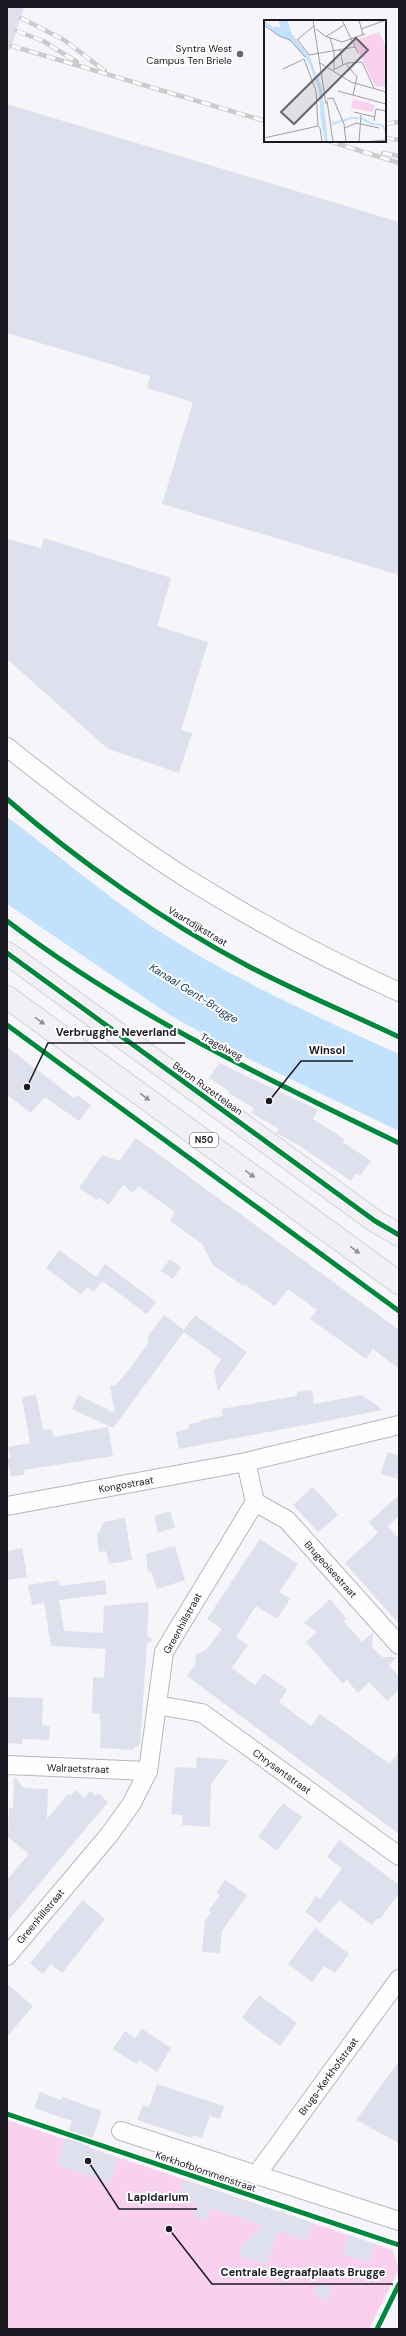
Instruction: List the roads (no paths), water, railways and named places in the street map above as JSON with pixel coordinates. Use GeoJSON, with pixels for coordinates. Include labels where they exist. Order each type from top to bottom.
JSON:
{"type":"FeatureCollection","features":[{"type":"Feature","properties":{"kind":"main road","name":"Baron Ruzettelaan"},"geometry":{"type":"LineString","coordinates":[[7,953],[375,1221],[399,1235]]}},
{"type":"Feature","properties":{"kind":"main road","name":"N50"},"geometry":{"type":"LineString","coordinates":[[7,997],[399,1282]]}},
{"type":"Feature","properties":{"kind":"main road","name":"Baron Ruzettelaan"},"geometry":{"type":"LineString","coordinates":[[375,1221],[399,1250]]}},
{"type":"Feature","properties":{"kind":"street"},"geometry":{"type":"LineString","coordinates":[[7,747],[62,790],[190,881],[283,934],[399,992]]}},
{"type":"Feature","properties":{"kind":"street"},"geometry":{"type":"LineString","coordinates":[[255,1502],[246,1462],[399,1425]]}},
{"type":"Feature","properties":{"kind":"street","name":"Kongostraat"},"geometry":{"type":"LineString","coordinates":[[7,1506],[246,1462]]}},
{"type":"Feature","properties":{"kind":"street","name":"Brugeoisestraat"},"geometry":{"type":"LineString","coordinates":[[255,1502],[287,1520],[399,1645]]}},
{"type":"Feature","properties":{"kind":"street","name":"Greenhillstraat"},"geometry":{"type":"LineString","coordinates":[[7,1956],[109,1835],[132,1803],[148,1771],[164,1652],[255,1502]]}},
{"type":"Feature","properties":{"kind":"street","name":"Chrysantstraat"},"geometry":{"type":"LineString","coordinates":[[157,1705],[202,1713],[399,1856]]}},
{"type":"Feature","properties":{"kind":"street","name":"Walraetstraat"},"geometry":{"type":"LineString","coordinates":[[7,1766],[148,1771]]}},
{"type":"Feature","properties":{"kind":"street","name":"Brugs-Kerkhofstraat"},"geometry":{"type":"LineString","coordinates":[[257,2174],[399,1979]]}},
{"type":"Feature","properties":{"kind":"street","name":"Kerkhofblommenstraat"},"geometry":{"type":"LineString","coordinates":[[121,2131],[399,2221]]}},
{"type":"Feature","properties":{"kind":"water","name":"Kanaal Gent-Brugge"},"geometry":{"type":"Polygon","coordinates":[[[7,817],[119,903],[157,930],[186,948],[245,981],[337,1026],[399,1054],[399,1131],[251,1060],[173,1017],[7,904],[7,817]]]}},
{"type":"Feature","properties":{"kind":"railway"},"geometry":{"type":"LineString","coordinates":[[21,18],[64,40],[105,71]]}},
{"type":"Feature","properties":{"kind":"railway"},"geometry":{"type":"LineString","coordinates":[[17,31],[43,41],[77,62]]}},
{"type":"Feature","properties":{"kind":"railway"},"geometry":{"type":"LineString","coordinates":[[12,46],[264,121]]}},
{"type":"Feature","properties":{"kind":"railway"},"geometry":{"type":"LineString","coordinates":[[386,124],[399,122]]}},
{"type":"Feature","properties":{"kind":"railway"},"geometry":{"type":"LineString","coordinates":[[386,138],[399,140]]}},
{"type":"Feature","properties":{"kind":"railway"},"geometry":{"type":"LineString","coordinates":[[332,142],[399,163]]}},
{"type":"Feature","properties":{"kind":"railway"},"geometry":{"type":"LineString","coordinates":[[383,153],[399,156]]}},
{"type":"Feature","properties":{"kind":"place","name":"Syntra West Campus Ten Briele"},"geometry":{"type":"Point","coordinates":[240,54]}},
{"type":"Feature","properties":{"kind":"place","name":"Verbrugghe Neverland"},"geometry":{"type":"Point","coordinates":[27,1087]}},
{"type":"Feature","properties":{"kind":"place","name":"Winsol"},"geometry":{"type":"Point","coordinates":[269,1101]}},
{"type":"Feature","properties":{"kind":"place","name":"Lapidarium"},"geometry":{"type":"Point","coordinates":[88,2161]}},
{"type":"Feature","properties":{"kind":"place","name":"Centrale Begraafplaats Brugge"},"geometry":{"type":"Point","coordinates":[169,2229]}}]}
